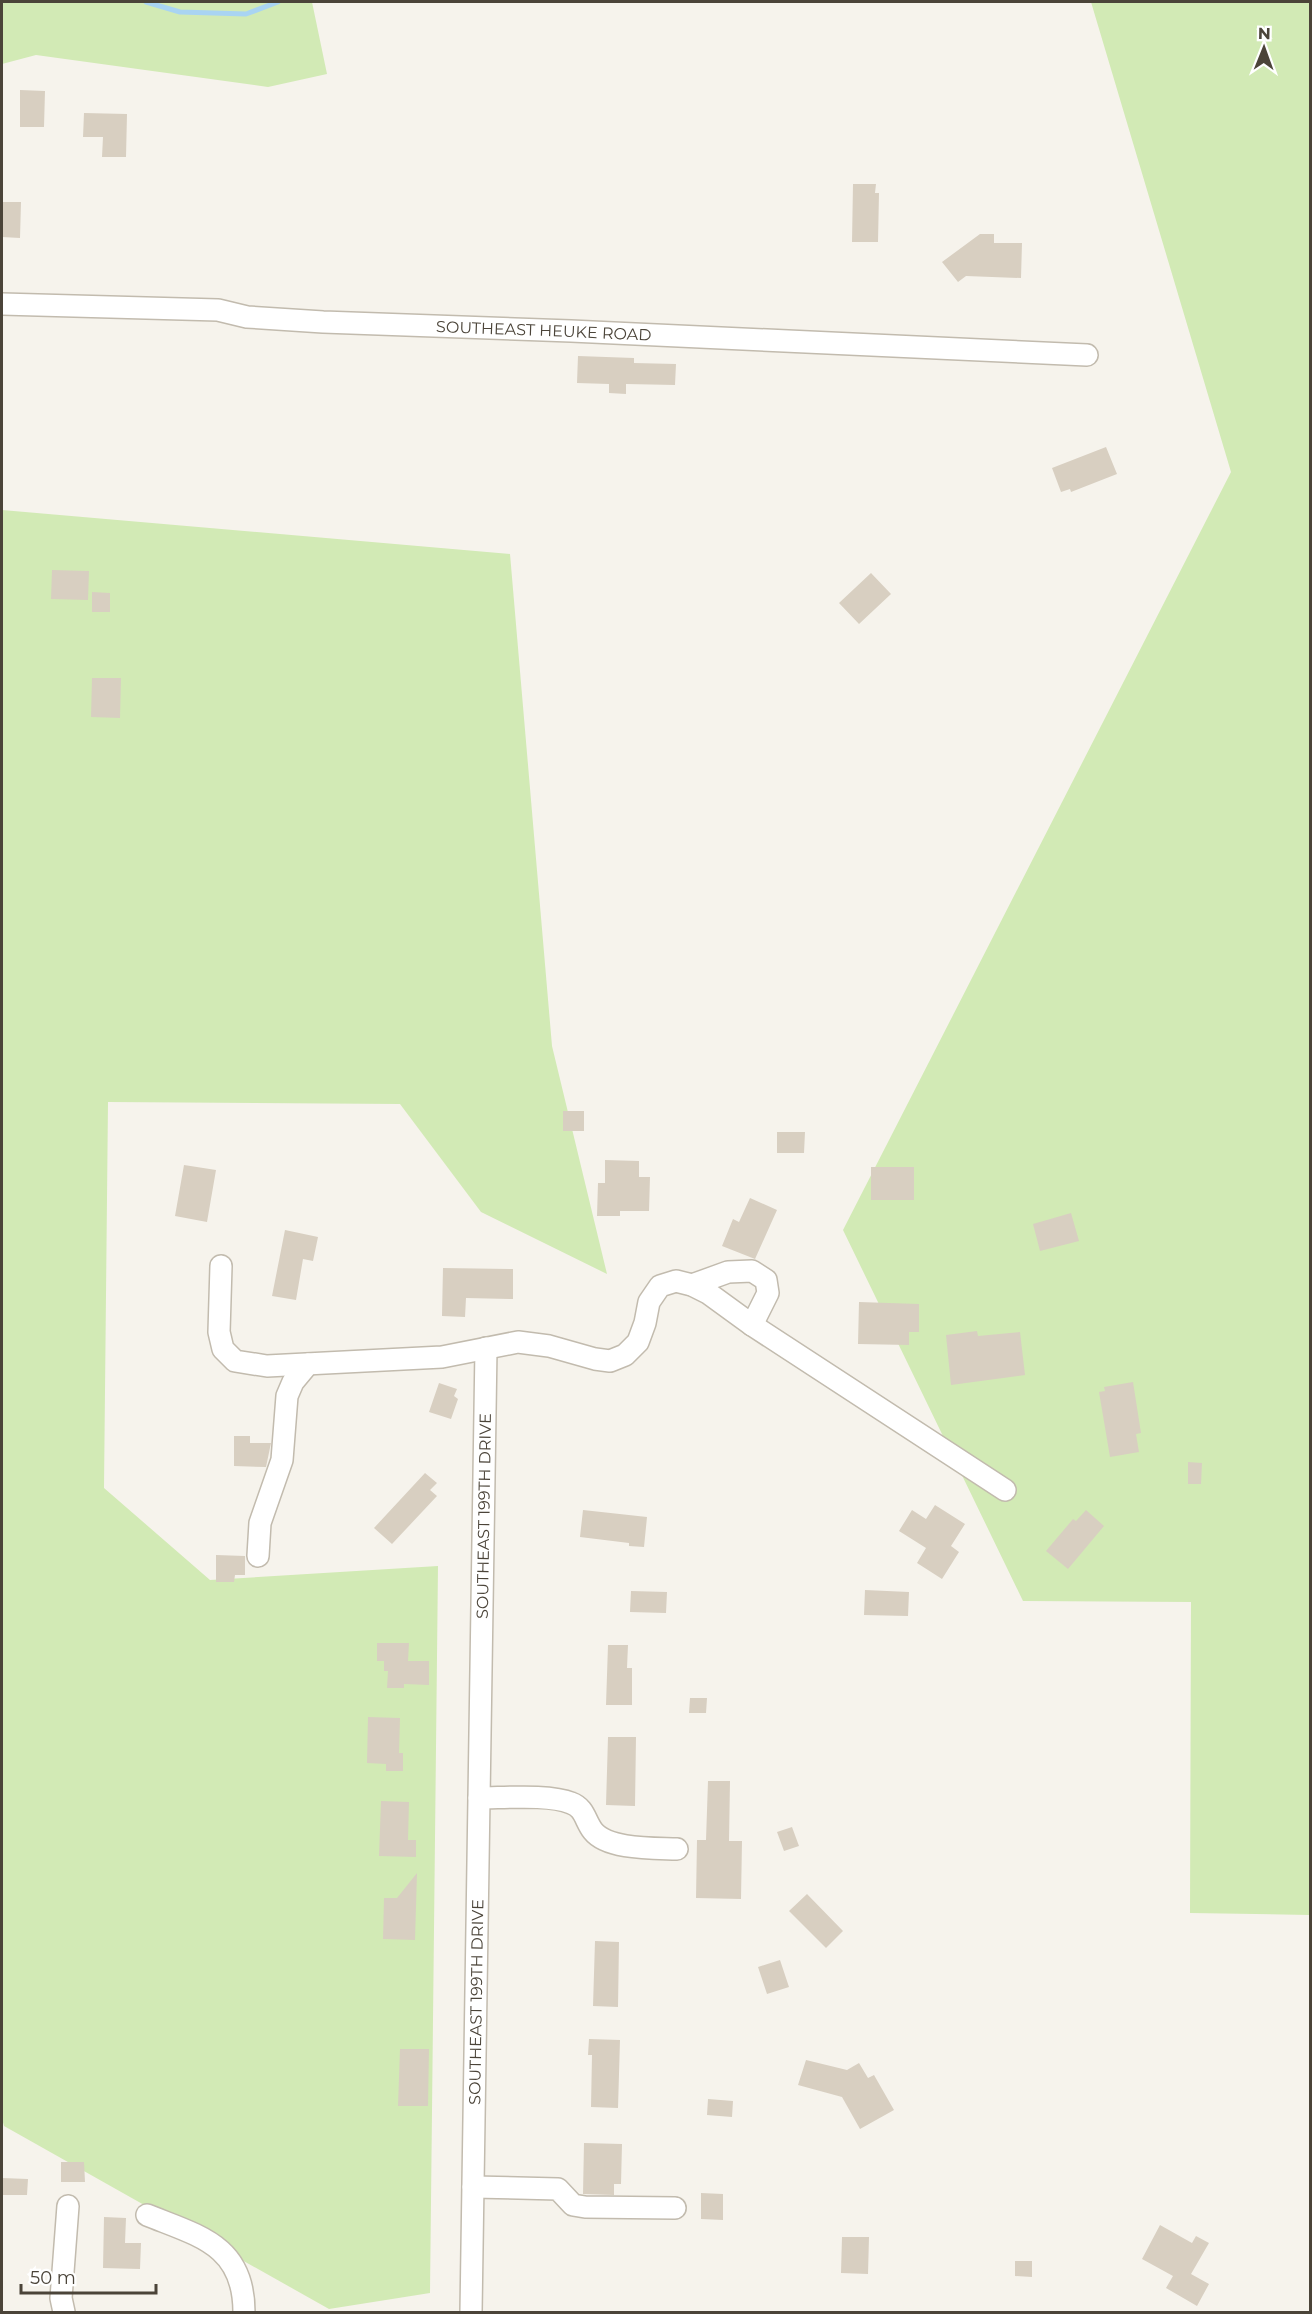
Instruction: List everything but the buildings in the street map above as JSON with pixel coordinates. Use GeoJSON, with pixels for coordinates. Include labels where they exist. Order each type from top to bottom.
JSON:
{"type":"FeatureCollection","features":[{"type":"Feature","properties":{"kind":"street","name":"SOUTHEAST HEUKE ROAD"},"geometry":{"type":"LineString","coordinates":[[2,304],[218,310],[247,317],[323,322],[571,330],[1087,355]]}},
{"type":"Feature","properties":{"kind":"street"},"geometry":{"type":"LineString","coordinates":[[221,1266],[219,1332],[223,1349],[235,1361],[251,1365],[442,1358],[518,1342],[534,1343],[610,1361],[625,1355],[638,1342],[649,1302],[660,1286],[676,1281],[708,1293],[752,1325],[1005,1490]]}},
{"type":"Feature","properties":{"kind":"street"},"geometry":{"type":"LineString","coordinates":[[692,1286],[728,1272],[752,1271],[766,1280],[768,1293],[752,1325]]}},
{"type":"Feature","properties":{"kind":"street","name":"SOUTHEAST 199TH DRIVE"},"geometry":{"type":"LineString","coordinates":[[471,2313],[486,1348]]}},
{"type":"Feature","properties":{"kind":"street"},"geometry":{"type":"LineString","coordinates":[[258,1556],[260,1523],[282,1460],[287,1396],[293,1382],[308,1364]]}},
{"type":"Feature","properties":{"kind":"street"},"geometry":{"type":"LineString","coordinates":[[479,1798],[561,1799],[575,1804],[584,1812],[592,1830],[599,1837],[615,1844],[638,1848],[677,1849]]}},
{"type":"Feature","properties":{"kind":"street"},"geometry":{"type":"LineString","coordinates":[[473,2187],[558,2190],[573,2205],[585,2207],[675,2208]]}},
{"type":"Feature","properties":{"kind":"street"},"geometry":{"type":"LineString","coordinates":[[64,2313],[61,2298],[68,2206]]}},
{"type":"Feature","properties":{"kind":"street"},"geometry":{"type":"LineString","coordinates":[[147,2216],[207,2239],[230,2259],[244,2294],[244,2313]]}},
{"type":"Feature","properties":{"kind":"green space"},"geometry":{"type":"Polygon","coordinates":[[[2,2],[312,2],[327,74],[268,87],[36,55],[2,64],[2,2]]]}},
{"type":"Feature","properties":{"kind":"green space"},"geometry":{"type":"Polygon","coordinates":[[[1091,2],[1310,2],[1310,1915],[1190,1913],[1191,1602],[1023,1601],[843,1230],[1231,472],[1091,2]]]}},
{"type":"Feature","properties":{"kind":"green space"},"geometry":{"type":"Polygon","coordinates":[[[2,510],[510,554],[552,1046],[607,1274],[481,1212],[400,1104],[108,1102],[104,1488],[210,1580],[438,1566],[430,2293],[329,2309],[4,2126],[2,2119],[2,510]]]}},
{"type":"Feature","properties":{"kind":"waterway"},"geometry":{"type":"LineString","coordinates":[[146,2],[180,12],[246,14],[278,2]]}}]}
